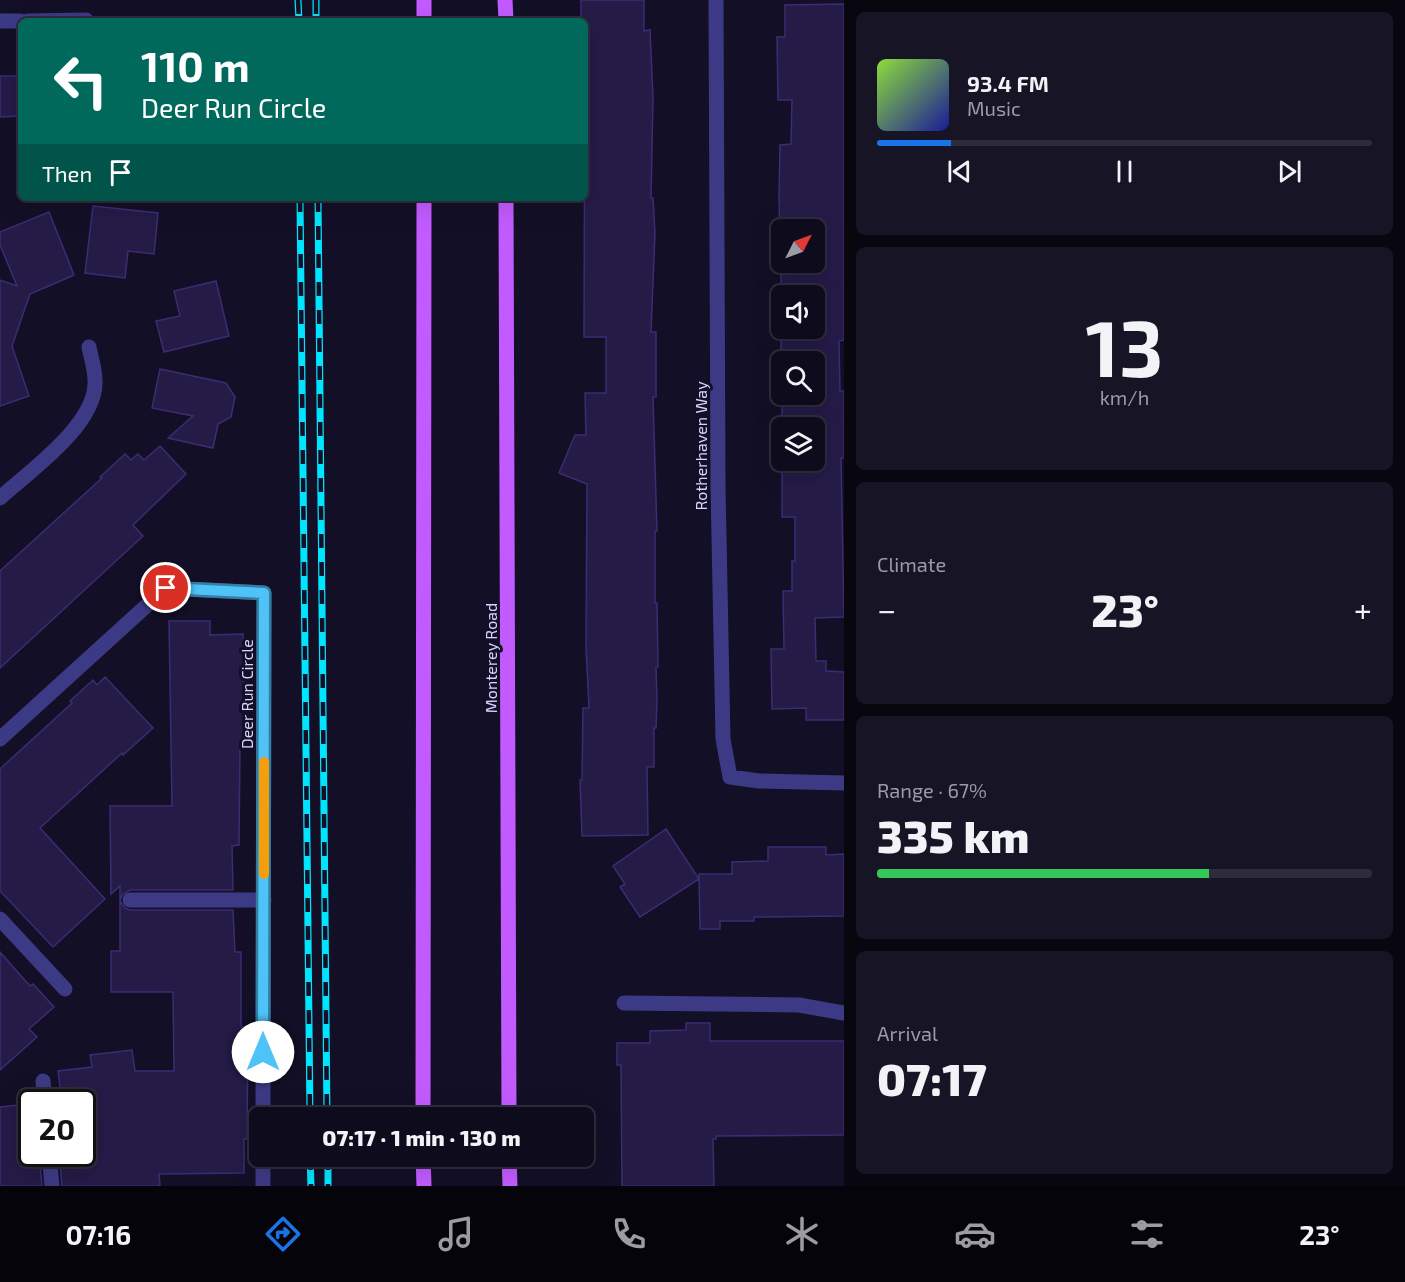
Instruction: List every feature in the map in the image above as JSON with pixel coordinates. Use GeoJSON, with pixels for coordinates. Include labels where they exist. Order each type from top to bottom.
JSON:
{"type":"FeatureCollection","features":[{"type":"Feature","properties":{"kind":"main road"},"geometry":{"type":"LineString","coordinates":[[424,0],[424,18]]}},
{"type":"Feature","properties":{"kind":"main road"},"geometry":{"type":"LineString","coordinates":[[506,0],[506,18]]}},
{"type":"Feature","properties":{"kind":"main road"},"geometry":{"type":"LineString","coordinates":[[423,1107],[424,201]]}},
{"type":"Feature","properties":{"kind":"main road","name":"Monterey Road"},"geometry":{"type":"LineString","coordinates":[[506,201],[509,1107]]}},
{"type":"Feature","properties":{"kind":"main road"},"geometry":{"type":"LineString","coordinates":[[423,1167],[424,1186]]}},
{"type":"Feature","properties":{"kind":"main road"},"geometry":{"type":"LineString","coordinates":[[509,1167],[510,1186]]}},
{"type":"Feature","properties":{"kind":"street","name":"Rotherhaven Way"},"geometry":{"type":"LineString","coordinates":[[716,0],[718,486],[723,738],[730,777],[759,781],[844,783]]}},
{"type":"Feature","properties":{"kind":"street"},"geometry":{"type":"LineString","coordinates":[[0,21],[18,21]]}},
{"type":"Feature","properties":{"kind":"street"},"geometry":{"type":"LineString","coordinates":[[0,498],[74,431],[90,407],[95,384],[89,347]]}},
{"type":"Feature","properties":{"kind":"street","name":"Deer Run Circle"},"geometry":{"type":"LineString","coordinates":[[0,740],[166,588],[264,593],[263,1107]]}},
{"type":"Feature","properties":{"kind":"street"},"geometry":{"type":"LineString","coordinates":[[130,900],[264,900]]}},
{"type":"Feature","properties":{"kind":"street"},"geometry":{"type":"LineString","coordinates":[[0,918],[65,988]]}},
{"type":"Feature","properties":{"kind":"street"},"geometry":{"type":"LineString","coordinates":[[624,1003],[799,1005],[844,1013]]}},
{"type":"Feature","properties":{"kind":"street"},"geometry":{"type":"LineString","coordinates":[[43,1081],[44,1089]]}},
{"type":"Feature","properties":{"kind":"street"},"geometry":{"type":"LineString","coordinates":[[50,1167],[52,1186]]}},
{"type":"Feature","properties":{"kind":"street"},"geometry":{"type":"LineString","coordinates":[[263,1167],[263,1186]]}},
{"type":"Feature","properties":{"kind":"building"},"geometry":{"type":"Polygon","coordinates":[[[581,0],[644,0],[644,31],[650,30],[653,98],[651,198],[653,198],[655,233],[651,332],[656,332],[656,397],[653,397],[657,531],[655,531],[655,603],[657,603],[658,667],[656,667],[654,767],[647,767],[648,835],[582,836],[580,780],[582,780],[583,708],[589,708],[586,647],[587,484],[559,473],[575,435],[586,435],[585,393],[606,393],[606,337],[584,337],[584,201],[588,201],[588,18],[581,18],[581,0]]]}},
{"type":"Feature","properties":{"kind":"building"},"geometry":{"type":"Polygon","coordinates":[[[844,4],[844,340],[839,341],[840,391],[844,391],[844,458],[841,458],[844,617],[815,618],[816,661],[826,661],[826,671],[844,672],[844,720],[806,720],[806,708],[772,709],[771,649],[784,649],[783,591],[792,591],[792,561],[795,561],[795,517],[782,517],[782,471],[825,471],[825,417],[782,417],[782,405],[825,405],[825,351],[781,351],[781,339],[825,339],[825,285],[781,285],[781,273],[825,273],[825,219],[780,219],[780,145],[791,144],[792,100],[778,100],[777,37],[785,37],[785,5],[844,4]]]}},
{"type":"Feature","properties":{"kind":"building"},"geometry":{"type":"Polygon","coordinates":[[[0,76],[18,76],[18,116],[0,117],[0,76]]]}},
{"type":"Feature","properties":{"kind":"building"},"geometry":{"type":"Polygon","coordinates":[[[93,206],[158,213],[154,254],[128,251],[125,278],[85,273],[93,206]]]}},
{"type":"Feature","properties":{"kind":"building"},"geometry":{"type":"Polygon","coordinates":[[[49,212],[74,275],[30,294],[12,346],[29,396],[0,406],[0,280],[17,286],[0,245],[0,232],[49,212]]]}},
{"type":"Feature","properties":{"kind":"building"},"geometry":{"type":"Polygon","coordinates":[[[216,281],[229,336],[164,352],[156,321],[180,316],[174,291],[216,281]]]}},
{"type":"Feature","properties":{"kind":"building"},"geometry":{"type":"Polygon","coordinates":[[[160,369],[226,383],[235,397],[231,417],[218,424],[213,448],[168,438],[193,416],[152,408],[160,369]]]}},
{"type":"Feature","properties":{"kind":"building"},"geometry":{"type":"Polygon","coordinates":[[[160,446],[186,474],[133,525],[143,536],[0,668],[0,571],[102,478],[100,477],[125,454],[131,460],[138,454],[144,460],[160,446]]]}},
{"type":"Feature","properties":{"kind":"building"},"geometry":{"type":"Polygon","coordinates":[[[169,621],[210,621],[210,635],[243,634],[245,746],[240,746],[239,845],[232,846],[233,890],[130,890],[122,895],[120,901],[120,886],[111,894],[110,806],[172,806],[169,621]]]}},
{"type":"Feature","properties":{"kind":"building"},"geometry":{"type":"Polygon","coordinates":[[[105,677],[153,728],[123,755],[122,753],[40,828],[105,899],[53,947],[0,891],[0,769],[72,703],[70,701],[93,680],[97,685],[105,677]]]}},
{"type":"Feature","properties":{"kind":"building"},"geometry":{"type":"Polygon","coordinates":[[[666,829],[699,879],[640,917],[620,887],[625,884],[613,866],[666,829]]]}},
{"type":"Feature","properties":{"kind":"building"},"geometry":{"type":"Polygon","coordinates":[[[768,847],[826,847],[826,855],[844,854],[844,916],[754,917],[754,921],[720,921],[720,929],[700,929],[699,874],[732,874],[732,862],[768,861],[768,847]]]}},
{"type":"Feature","properties":{"kind":"building"},"geometry":{"type":"Polygon","coordinates":[[[120,901],[125,908],[130,910],[233,910],[235,952],[241,952],[241,1027],[248,1027],[247,1139],[244,1139],[244,1173],[159,1174],[160,1186],[62,1186],[60,1167],[96,1167],[96,1089],[60,1089],[58,1071],[92,1067],[90,1055],[132,1050],[135,1071],[174,1071],[173,992],[111,992],[111,951],[120,951],[120,901]]]}},
{"type":"Feature","properties":{"kind":"building"},"geometry":{"type":"Polygon","coordinates":[[[0,952],[30,986],[33,984],[54,1007],[29,1029],[37,1037],[0,1070],[0,952]]]}},
{"type":"Feature","properties":{"kind":"building"},"geometry":{"type":"Polygon","coordinates":[[[686,1023],[710,1023],[710,1041],[844,1041],[844,1135],[716,1136],[716,1139],[713,1139],[714,1186],[622,1186],[621,1065],[617,1065],[617,1043],[650,1043],[650,1031],[686,1030],[686,1023]]]}},
{"type":"Feature","properties":{"kind":"building"},"geometry":{"type":"Polygon","coordinates":[[[18,1105],[18,1167],[40,1167],[42,1186],[0,1186],[0,1107],[18,1105]]]}},
{"type":"Feature","properties":{"kind":"railway"},"geometry":{"type":"LineString","coordinates":[[298,0],[299,18]]}},
{"type":"Feature","properties":{"kind":"railway"},"geometry":{"type":"LineString","coordinates":[[316,0],[316,18]]}},
{"type":"Feature","properties":{"kind":"railway"},"geometry":{"type":"LineString","coordinates":[[300,201],[310,1107]]}},
{"type":"Feature","properties":{"kind":"railway"},"geometry":{"type":"LineString","coordinates":[[318,201],[327,1107]]}},
{"type":"Feature","properties":{"kind":"railway"},"geometry":{"type":"LineString","coordinates":[[310,1167],[311,1186]]}},
{"type":"Feature","properties":{"kind":"railway"},"geometry":{"type":"LineString","coordinates":[[328,1167],[328,1186]]}},
{"type":"Feature","properties":{"kind":"slow traffic"},"geometry":{"type":"LineString","coordinates":[[264,762],[264,874]]}},
{"type":"Feature","properties":{"kind":"route"},"geometry":{"type":"LineString","coordinates":[[166,588],[264,593],[263,1052]]}}]}
